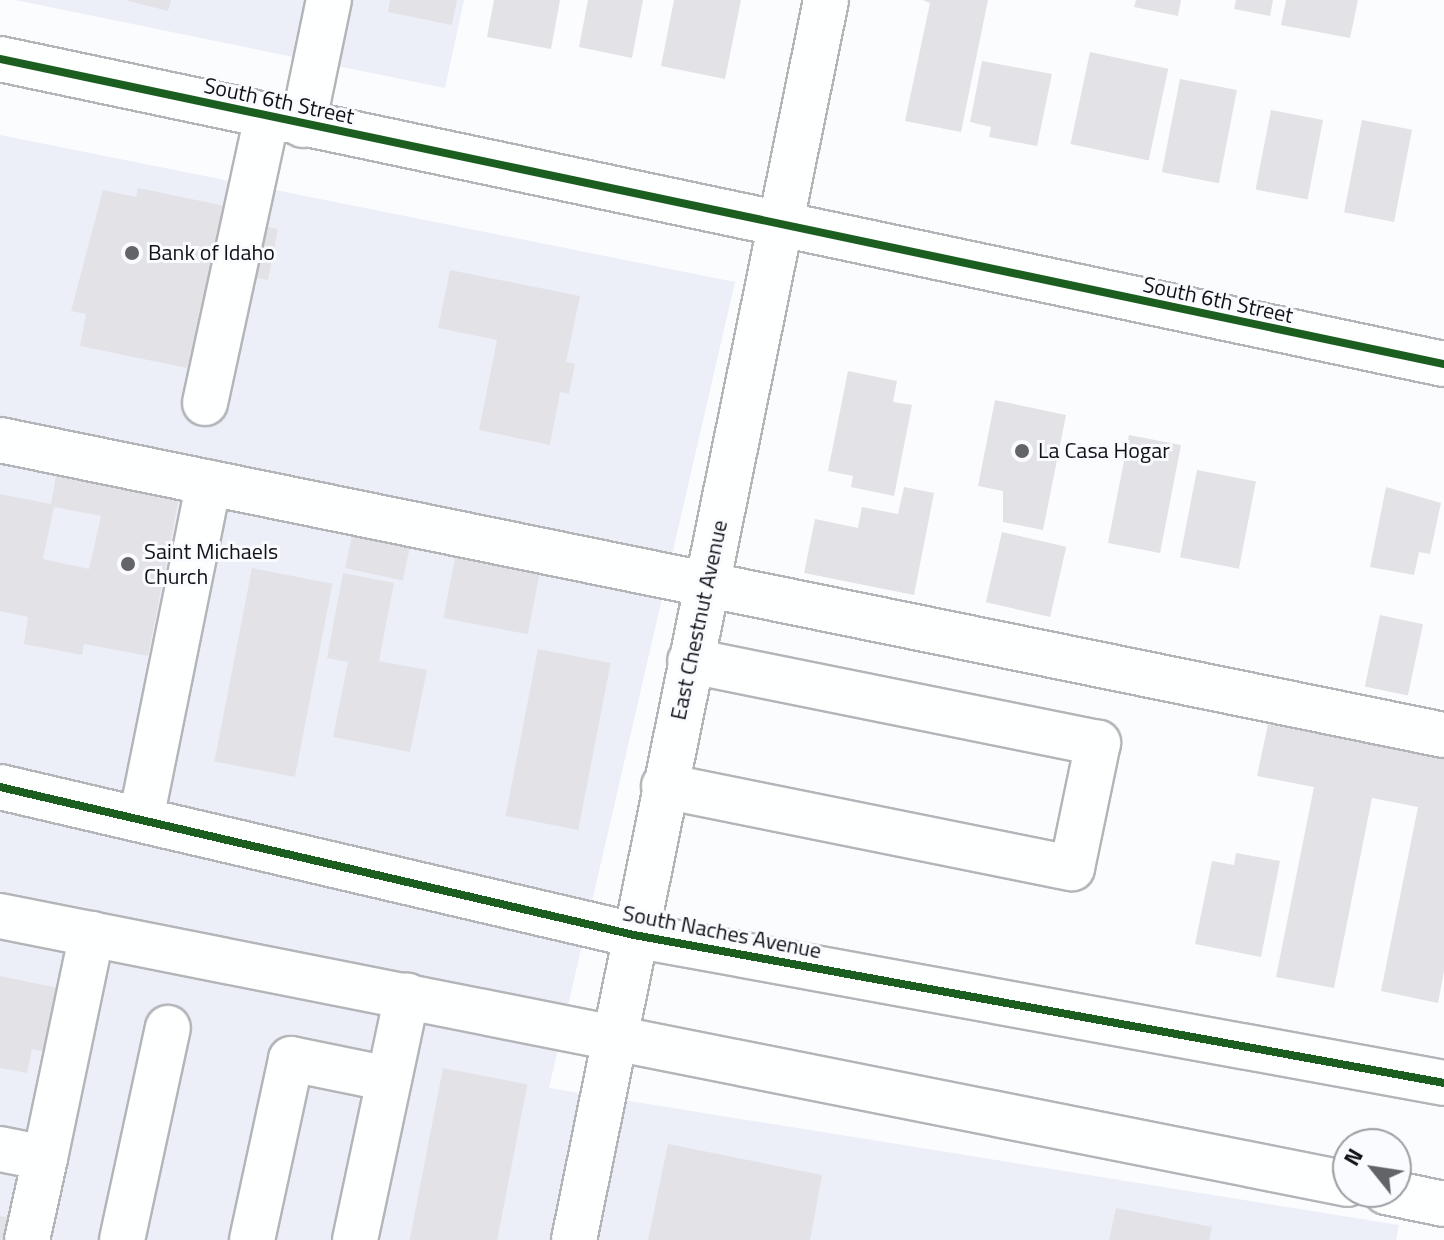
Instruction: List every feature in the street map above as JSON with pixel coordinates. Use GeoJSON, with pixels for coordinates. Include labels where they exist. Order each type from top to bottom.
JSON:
{"type":"FeatureCollection","features":[{"type":"Feature","properties":{"kind":"street"},"geometry":{"type":"LineString","coordinates":[[205,403],[285,121],[329,0]]}},
{"type":"Feature","properties":{"kind":"street","name":"East Chestnut Avenue"},"geometry":{"type":"LineString","coordinates":[[574,1240],[826,0]]}},
{"type":"Feature","properties":{"kind":"street","name":"South 6th Street"},"geometry":{"type":"LineString","coordinates":[[0,59],[780,229],[1444,364]]}},
{"type":"Feature","properties":{"kind":"street"},"geometry":{"type":"LineString","coordinates":[[0,440],[1444,735]]}},
{"type":"Feature","properties":{"kind":"street"},"geometry":{"type":"LineString","coordinates":[[141,819],[209,483]]}},
{"type":"Feature","properties":{"kind":"street"},"geometry":{"type":"LineString","coordinates":[[664,786],[1072,868],[1098,743],[690,661]]}},
{"type":"Feature","properties":{"kind":"street","name":"South Naches Avenue"},"geometry":{"type":"LineString","coordinates":[[4,791],[141,819],[634,935],[1444,1083]]}},
{"type":"Feature","properties":{"kind":"street"},"geometry":{"type":"LineString","coordinates":[[0,916],[1332,1181]]}},
{"type":"Feature","properties":{"kind":"street"},"geometry":{"type":"LineString","coordinates":[[27,1240],[92,934]]}},
{"type":"Feature","properties":{"kind":"street"},"geometry":{"type":"LineString","coordinates":[[355,1240],[407,995]]}},
{"type":"Feature","properties":{"kind":"street"},"geometry":{"type":"LineString","coordinates":[[122,1240],[168,1028]]}},
{"type":"Feature","properties":{"kind":"street"},"geometry":{"type":"LineString","coordinates":[[252,1240],[291,1059],[389,1079]]}},
{"type":"Feature","properties":{"kind":"street"},"geometry":{"type":"LineString","coordinates":[[0,1149],[45,1158]]}},
{"type":"Feature","properties":{"kind":"street"},"geometry":{"type":"LineString","coordinates":[[1412,1197],[1444,1204]]}},
{"type":"Feature","properties":{"kind":"shaded area"},"geometry":{"type":"Polygon","coordinates":[[[15,0],[464,0],[445,88],[15,0]]]}},
{"type":"Feature","properties":{"kind":"shaded area"},"geometry":{"type":"Polygon","coordinates":[[[0,135],[735,282],[549,1088],[1399,1225],[1396,1240],[0,1240],[0,135]]]}},
{"type":"Feature","properties":{"kind":"building"},"geometry":{"type":"Polygon","coordinates":[[[125,0],[171,0],[168,11],[125,0]]]}},
{"type":"Feature","properties":{"kind":"building"},"geometry":{"type":"Polygon","coordinates":[[[390,0],[457,0],[452,25],[388,12],[390,0]]]}},
{"type":"Feature","properties":{"kind":"building"},"geometry":{"type":"Polygon","coordinates":[[[494,0],[560,0],[551,49],[487,37],[494,0]]]}},
{"type":"Feature","properties":{"kind":"building"},"geometry":{"type":"Polygon","coordinates":[[[588,0],[643,0],[632,58],[579,47],[588,0]]]}},
{"type":"Feature","properties":{"kind":"building"},"geometry":{"type":"Polygon","coordinates":[[[674,0],[741,0],[725,79],[661,66],[674,0]]]}},
{"type":"Feature","properties":{"kind":"building"},"geometry":{"type":"Polygon","coordinates":[[[923,0],[988,0],[961,132],[905,121],[930,3],[923,0]]]}},
{"type":"Feature","properties":{"kind":"building"},"geometry":{"type":"Polygon","coordinates":[[[1136,0],[1181,0],[1178,16],[1134,7],[1136,0]]]}},
{"type":"Feature","properties":{"kind":"building"},"geometry":{"type":"Polygon","coordinates":[[[1236,0],[1273,0],[1270,16],[1234,9],[1236,0]]]}},
{"type":"Feature","properties":{"kind":"building"},"geometry":{"type":"Polygon","coordinates":[[[1286,0],[1358,0],[1350,38],[1281,25],[1286,0]]]}},
{"type":"Feature","properties":{"kind":"building"},"geometry":{"type":"Polygon","coordinates":[[[1090,52],[1168,69],[1149,161],[1070,144],[1090,52]]]}},
{"type":"Feature","properties":{"kind":"building"},"geometry":{"type":"Polygon","coordinates":[[[982,61],[1052,74],[1037,146],[989,137],[991,127],[970,122],[982,61]]]}},
{"type":"Feature","properties":{"kind":"building"},"geometry":{"type":"Polygon","coordinates":[[[1180,79],[1237,90],[1219,183],[1162,172],[1180,79]]]}},
{"type":"Feature","properties":{"kind":"building"},"geometry":{"type":"Polygon","coordinates":[[[1271,110],[1323,120],[1308,200],[1256,190],[1271,110]]]}},
{"type":"Feature","properties":{"kind":"building"},"geometry":{"type":"Polygon","coordinates":[[[1362,120],[1412,130],[1394,222],[1344,212],[1362,120]]]}},
{"type":"Feature","properties":{"kind":"building"},"geometry":{"type":"Polygon","coordinates":[[[138,188],[230,207],[227,219],[278,229],[268,280],[214,269],[187,368],[80,346],[86,314],[71,311],[103,190],[136,197],[138,188]]]}},
{"type":"Feature","properties":{"kind":"building"},"geometry":{"type":"Polygon","coordinates":[[[450,270],[580,296],[566,362],[575,364],[569,394],[560,392],[550,445],[479,430],[497,340],[438,328],[450,270]]]}},
{"type":"Feature","properties":{"kind":"building"},"geometry":{"type":"Polygon","coordinates":[[[848,371],[897,381],[893,402],[912,405],[894,496],[851,487],[853,476],[828,471],[848,371]]]}},
{"type":"Feature","properties":{"kind":"building","name":"La Casa Hogar"},"geometry":{"type":"Polygon","coordinates":[[[995,400],[1066,415],[1043,530],[1003,522],[1003,491],[978,486],[995,400]]]}},
{"type":"Feature","properties":{"kind":"building"},"geometry":{"type":"Polygon","coordinates":[[[1129,435],[1181,445],[1160,553],[1108,543],[1129,435]]]}},
{"type":"Feature","properties":{"kind":"building","name":"Saint Michaels Church"},"geometry":{"type":"Polygon","coordinates":[[[57,470],[180,493],[148,656],[84,644],[82,655],[24,644],[28,617],[0,611],[0,494],[51,504],[57,470]],[[54,507],[43,559],[89,569],[101,516],[54,507]]]}},
{"type":"Feature","properties":{"kind":"building"},"geometry":{"type":"Polygon","coordinates":[[[1197,470],[1256,481],[1239,569],[1180,557],[1197,470]]]}},
{"type":"Feature","properties":{"kind":"building"},"geometry":{"type":"Polygon","coordinates":[[[904,487],[934,493],[914,595],[804,573],[815,519],[858,528],[862,507],[898,514],[904,487]]]}},
{"type":"Feature","properties":{"kind":"building"},"geometry":{"type":"Polygon","coordinates":[[[1386,487],[1441,503],[1430,554],[1419,552],[1414,575],[1370,567],[1386,487]]]}},
{"type":"Feature","properties":{"kind":"building"},"geometry":{"type":"Polygon","coordinates":[[[353,531],[411,543],[403,580],[345,568],[353,531]]]}},
{"type":"Feature","properties":{"kind":"building"},"geometry":{"type":"Polygon","coordinates":[[[1002,532],[1066,547],[1050,617],[986,602],[1002,532]]]}},
{"type":"Feature","properties":{"kind":"building"},"geometry":{"type":"Polygon","coordinates":[[[455,558],[539,574],[528,634],[443,618],[455,558]]]}},
{"type":"Feature","properties":{"kind":"building"},"geometry":{"type":"Polygon","coordinates":[[[252,568],[332,584],[295,777],[214,761],[252,568]]]}},
{"type":"Feature","properties":{"kind":"building"},"geometry":{"type":"Polygon","coordinates":[[[343,573],[394,583],[379,661],[427,670],[410,752],[333,737],[348,662],[327,658],[343,573]]]}},
{"type":"Feature","properties":{"kind":"building"},"geometry":{"type":"Polygon","coordinates":[[[1380,615],[1423,624],[1408,696],[1365,686],[1380,615]]]}},
{"type":"Feature","properties":{"kind":"building"},"geometry":{"type":"Polygon","coordinates":[[[538,649],[611,663],[578,830],[506,816],[538,649]]]}},
{"type":"Feature","properties":{"kind":"building"},"geometry":{"type":"Polygon","coordinates":[[[1268,724],[1444,759],[1444,971],[1438,1003],[1381,991],[1418,807],[1372,798],[1334,988],[1276,977],[1314,787],[1257,776],[1268,724]]]}},
{"type":"Feature","properties":{"kind":"building"},"geometry":{"type":"Polygon","coordinates":[[[1236,853],[1280,861],[1261,957],[1195,944],[1212,861],[1234,865],[1236,853]]]}},
{"type":"Feature","properties":{"kind":"building"},"geometry":{"type":"Polygon","coordinates":[[[0,976],[73,991],[59,1055],[32,1049],[27,1073],[0,1068],[0,976]]]}},
{"type":"Feature","properties":{"kind":"building"},"geometry":{"type":"Polygon","coordinates":[[[443,1068],[527,1084],[497,1240],[410,1240],[443,1068]]]}},
{"type":"Feature","properties":{"kind":"building"},"geometry":{"type":"Polygon","coordinates":[[[668,1144],[822,1175],[810,1240],[648,1240],[668,1144]]]}},
{"type":"Feature","properties":{"kind":"building"},"geometry":{"type":"Polygon","coordinates":[[[1116,1208],[1212,1227],[1209,1240],[1109,1240],[1116,1208]]]}},
{"type":"Feature","properties":{"kind":"building"},"geometry":{"type":"Polygon","coordinates":[[[0,1216],[7,1217],[3,1240],[0,1240],[0,1216]]]}},
{"type":"Feature","properties":{"kind":"cycle path"},"geometry":{"type":"LineString","coordinates":[[0,59],[1444,364]]}},
{"type":"Feature","properties":{"kind":"cycle path"},"geometry":{"type":"LineString","coordinates":[[0,787],[634,935],[1444,1083]]}},
{"type":"Feature","properties":{"kind":"place","name":"Bank of Idaho"},"geometry":{"type":"Point","coordinates":[132,253]}},
{"type":"Feature","properties":{"kind":"place","name":"La Casa Hogar"},"geometry":{"type":"Point","coordinates":[1022,451]}},
{"type":"Feature","properties":{"kind":"place","name":"Saint Michaels Church"},"geometry":{"type":"Point","coordinates":[128,564]}}]}
